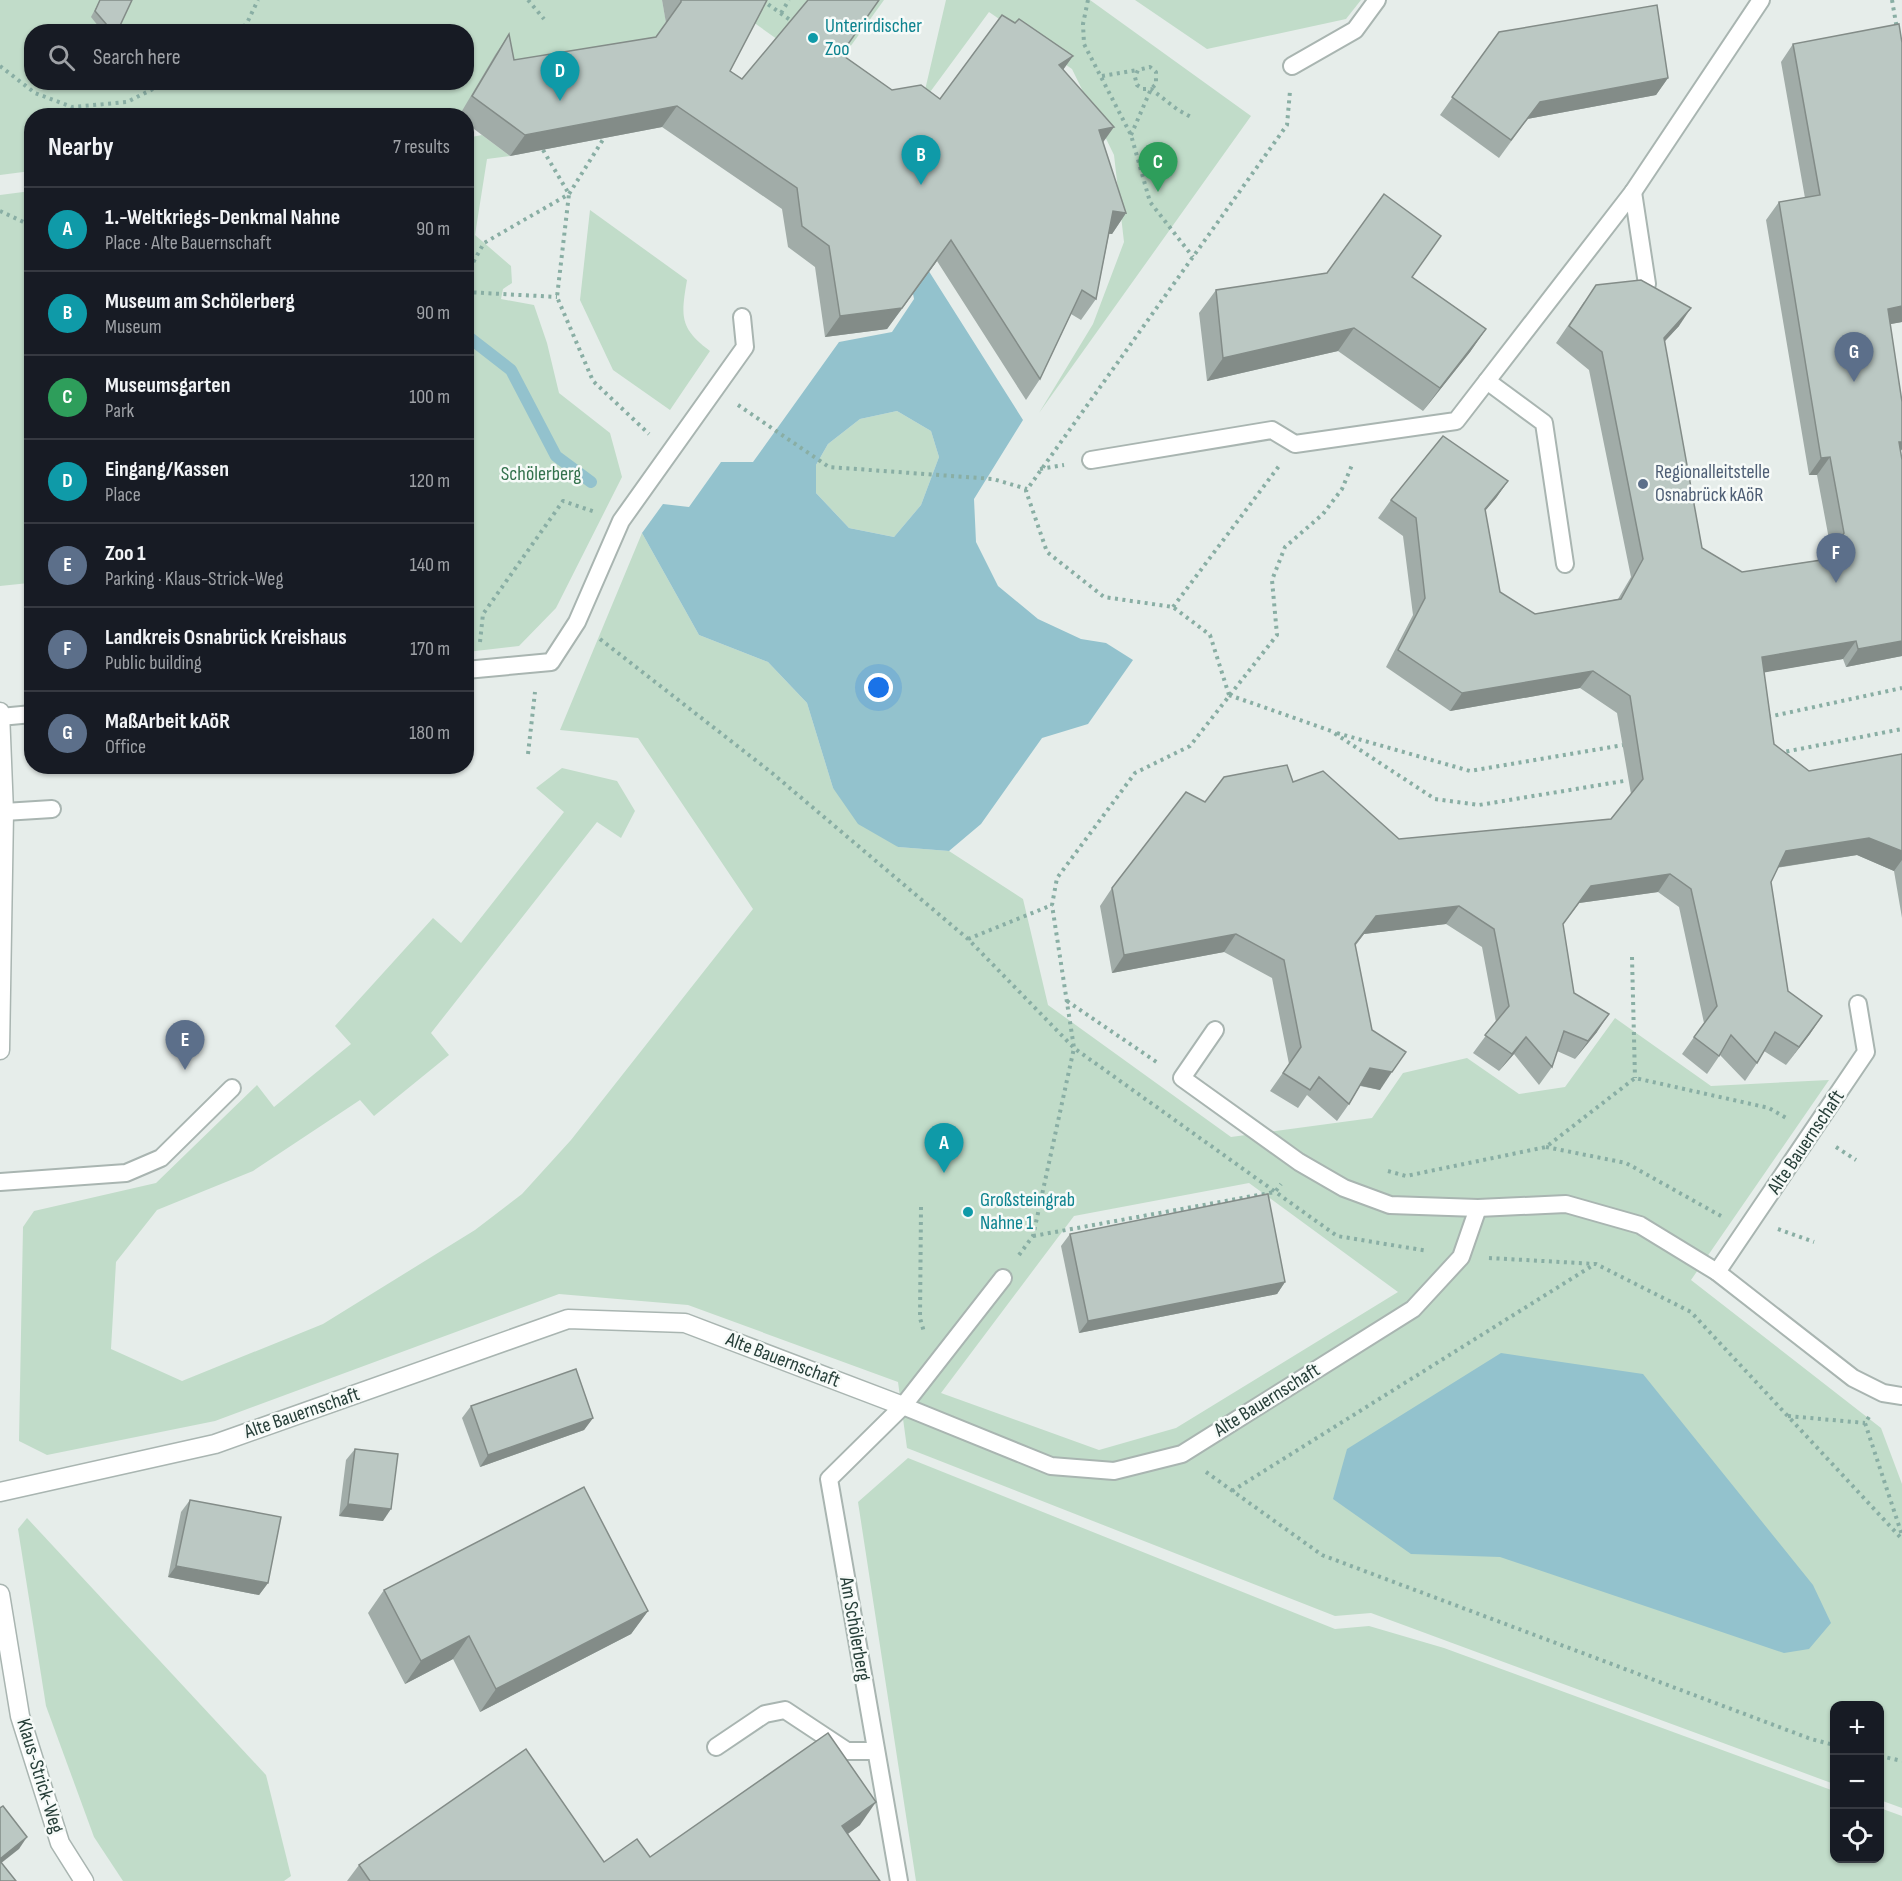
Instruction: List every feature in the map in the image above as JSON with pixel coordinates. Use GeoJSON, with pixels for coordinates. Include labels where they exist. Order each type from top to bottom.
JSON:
{"type":"FeatureCollection","features":[{"type":"Feature","properties":{"kind":"street"},"geometry":{"type":"LineString","coordinates":[[0,712],[4,813],[0,1050]]}},
{"type":"Feature","properties":{"kind":"street","name":"Alte Bauernschaft"},"geometry":{"type":"LineString","coordinates":[[0,1492],[214,1444],[568,1319],[685,1323],[903,1406]]}},
{"type":"Feature","properties":{"kind":"street","name":"Klaus-Strick-Weg"},"geometry":{"type":"LineString","coordinates":[[0,1594],[20,1716],[60,1843],[84,1881]]}},
{"type":"Feature","properties":{"kind":"lane"},"geometry":{"type":"LineString","coordinates":[[1292,66],[1355,30],[1377,0]]}},
{"type":"Feature","properties":{"kind":"lane"},"geometry":{"type":"LineString","coordinates":[[1091,460],[1272,430],[1295,444],[1456,421],[1633,192],[1761,0]]}},
{"type":"Feature","properties":{"kind":"lane"},"geometry":{"type":"LineString","coordinates":[[1633,192],[1647,284]]}},
{"type":"Feature","properties":{"kind":"lane"},"geometry":{"type":"LineString","coordinates":[[474,670],[551,662],[577,622],[621,521],[745,347],[742,317]]}},
{"type":"Feature","properties":{"kind":"lane"},"geometry":{"type":"LineString","coordinates":[[1487,381],[1544,423],[1565,564]]}},
{"type":"Feature","properties":{"kind":"lane"},"geometry":{"type":"LineString","coordinates":[[0,717],[24,715]]}},
{"type":"Feature","properties":{"kind":"lane"},"geometry":{"type":"LineString","coordinates":[[4,813],[52,809]]}},
{"type":"Feature","properties":{"kind":"lane","name":"Alte Bauernschaft"},"geometry":{"type":"LineString","coordinates":[[1717,1272],[1866,1052],[1858,1004]]}},
{"type":"Feature","properties":{"kind":"lane"},"geometry":{"type":"LineString","coordinates":[[1215,1029],[1182,1078],[1299,1162],[1344,1188],[1390,1204],[1478,1208],[1566,1204],[1640,1225],[1717,1272],[1853,1378],[1883,1393],[1902,1396]]}},
{"type":"Feature","properties":{"kind":"lane"},"geometry":{"type":"LineString","coordinates":[[0,1182],[126,1173],[161,1158],[232,1088]]}},
{"type":"Feature","properties":{"kind":"lane","name":"Alte Bauernschaft"},"geometry":{"type":"LineString","coordinates":[[903,1406],[1051,1466],[1114,1471],[1182,1454],[1413,1308],[1461,1257],[1478,1208]]}},
{"type":"Feature","properties":{"kind":"lane"},"geometry":{"type":"LineString","coordinates":[[903,1406],[1003,1278]]}},
{"type":"Feature","properties":{"kind":"lane","name":"Am Schölerberg"},"geometry":{"type":"LineString","coordinates":[[898,1881],[829,1479],[903,1406]]}},
{"type":"Feature","properties":{"kind":"lane"},"geometry":{"type":"LineString","coordinates":[[716,1747],[765,1714],[785,1710],[847,1751],[876,1751]]}},
{"type":"Feature","properties":{"kind":"path"},"geometry":{"type":"LineString","coordinates":[[246,24],[258,0]]}},
{"type":"Feature","properties":{"kind":"path"},"geometry":{"type":"LineString","coordinates":[[528,0],[544,19]]}},
{"type":"Feature","properties":{"kind":"path"},"geometry":{"type":"LineString","coordinates":[[781,14],[789,0]]}},
{"type":"Feature","properties":{"kind":"path"},"geometry":{"type":"LineString","coordinates":[[1088,0],[1083,24],[1084,44],[1131,135],[1150,202],[1193,256]]}},
{"type":"Feature","properties":{"kind":"path"},"geometry":{"type":"LineString","coordinates":[[1892,0],[1898,35]]}},
{"type":"Feature","properties":{"kind":"path"},"geometry":{"type":"LineString","coordinates":[[765,1],[795,23]]}},
{"type":"Feature","properties":{"kind":"path"},"geometry":{"type":"LineString","coordinates":[[0,66],[24,85]]}},
{"type":"Feature","properties":{"kind":"path"},"geometry":{"type":"LineString","coordinates":[[1027,489],[1287,125],[1292,66]]}},
{"type":"Feature","properties":{"kind":"path"},"geometry":{"type":"LineString","coordinates":[[1102,76],[1150,67],[1156,72],[1156,84],[1151,88],[1131,135]]}},
{"type":"Feature","properties":{"kind":"path"},"geometry":{"type":"LineString","coordinates":[[1138,70],[1135,77],[1137,85],[1143,89],[1151,88],[1178,110],[1191,117]]}},
{"type":"Feature","properties":{"kind":"path"},"geometry":{"type":"LineString","coordinates":[[31,90],[72,107],[127,102],[151,90]]}},
{"type":"Feature","properties":{"kind":"path"},"geometry":{"type":"LineString","coordinates":[[604,138],[569,194],[557,297],[593,381],[651,436],[672,450]]}},
{"type":"Feature","properties":{"kind":"path"},"geometry":{"type":"LineString","coordinates":[[543,150],[569,194]]}},
{"type":"Feature","properties":{"kind":"path"},"geometry":{"type":"LineString","coordinates":[[474,261],[484,243],[569,194]]}},
{"type":"Feature","properties":{"kind":"path"},"geometry":{"type":"LineString","coordinates":[[0,211],[24,222]]}},
{"type":"Feature","properties":{"kind":"path"},"geometry":{"type":"LineString","coordinates":[[474,292],[557,297]]}},
{"type":"Feature","properties":{"kind":"path"},"geometry":{"type":"LineString","coordinates":[[765,424],[829,467],[993,479],[1027,489]]}},
{"type":"Feature","properties":{"kind":"path"},"geometry":{"type":"LineString","coordinates":[[1003,1278],[1033,1236],[1074,1048],[1052,905],[1057,878],[1135,773],[1190,746],[1277,635],[1272,580],[1286,547],[1323,514],[1342,489],[1364,434]]}},
{"type":"Feature","properties":{"kind":"path"},"geometry":{"type":"LineString","coordinates":[[1173,607],[1295,444]]}},
{"type":"Feature","properties":{"kind":"path"},"geometry":{"type":"LineString","coordinates":[[1027,489],[1047,552],[1104,597],[1173,607],[1210,635],[1229,695]]}},
{"type":"Feature","properties":{"kind":"path"},"geometry":{"type":"LineString","coordinates":[[474,660],[483,614],[563,501],[621,521]]}},
{"type":"Feature","properties":{"kind":"path"},"geometry":{"type":"LineString","coordinates":[[577,622],[772,773],[968,939],[1074,1048]]}},
{"type":"Feature","properties":{"kind":"path"},"geometry":{"type":"LineString","coordinates":[[1756,720],[1902,687]]}},
{"type":"Feature","properties":{"kind":"path"},"geometry":{"type":"LineString","coordinates":[[528,754],[535,691]]}},
{"type":"Feature","properties":{"kind":"path"},"geometry":{"type":"LineString","coordinates":[[1229,695],[1331,731],[1470,771],[1623,745]]}},
{"type":"Feature","properties":{"kind":"path"},"geometry":{"type":"LineString","coordinates":[[1768,755],[1902,729]]}},
{"type":"Feature","properties":{"kind":"path"},"geometry":{"type":"LineString","coordinates":[[1331,731],[1435,799],[1479,805],[1624,781]]}},
{"type":"Feature","properties":{"kind":"path"},"geometry":{"type":"LineString","coordinates":[[968,939],[1052,905]]}},
{"type":"Feature","properties":{"kind":"path"},"geometry":{"type":"LineString","coordinates":[[1632,957],[1635,1078]]}},
{"type":"Feature","properties":{"kind":"path"},"geometry":{"type":"LineString","coordinates":[[1067,1001],[1182,1078]]}},
{"type":"Feature","properties":{"kind":"path"},"geometry":{"type":"LineString","coordinates":[[1635,1078],[1768,1108],[1856,1160]]}},
{"type":"Feature","properties":{"kind":"path"},"geometry":{"type":"LineString","coordinates":[[1546,1147],[1635,1078]]}},
{"type":"Feature","properties":{"kind":"path"},"geometry":{"type":"LineString","coordinates":[[1384,1170],[1406,1176],[1546,1147],[1626,1163],[1723,1216],[1753,1220],[1814,1242]]}},
{"type":"Feature","properties":{"kind":"path"},"geometry":{"type":"LineString","coordinates":[[1033,1236],[1275,1192]]}},
{"type":"Feature","properties":{"kind":"path"},"geometry":{"type":"LineString","coordinates":[[921,1207],[920,1318],[925,1337],[942,1357]]}},
{"type":"Feature","properties":{"kind":"path"},"geometry":{"type":"LineString","coordinates":[[1461,1257],[1596,1264],[1691,1312],[1902,1537]]}},
{"type":"Feature","properties":{"kind":"path"},"geometry":{"type":"LineString","coordinates":[[1596,1264],[1232,1491],[1322,1555],[1811,1739],[1830,1743]]}},
{"type":"Feature","properties":{"kind":"path"},"geometry":{"type":"LineString","coordinates":[[1883,1393],[1865,1424],[1902,1537]]}},
{"type":"Feature","properties":{"kind":"path"},"geometry":{"type":"LineString","coordinates":[[1788,1416],[1865,1424]]}},
{"type":"Feature","properties":{"kind":"path"},"geometry":{"type":"LineString","coordinates":[[1884,1757],[1902,1761]]}},
{"type":"Feature","properties":{"kind":"green space"},"geometry":{"type":"Polygon","coordinates":[[[0,0],[662,0],[667,28],[599,103],[474,124],[474,108],[24,108],[24,172],[0,175],[0,0]]]}},
{"type":"Feature","properties":{"kind":"green space","name":"Unterirdischer Zoo"},"geometry":{"type":"Polygon","coordinates":[[[722,0],[884,0],[829,76],[722,0]]]}},
{"type":"Feature","properties":{"kind":"green space"},"geometry":{"type":"Polygon","coordinates":[[[946,0],[1090,0],[1251,116],[1039,413],[1093,324],[1124,242],[1114,155],[1072,69],[989,12],[922,103],[946,0]]]}},
{"type":"Feature","properties":{"kind":"green space"},"geometry":{"type":"Polygon","coordinates":[[[1135,0],[1361,0],[1346,19],[1207,49],[1135,0]]]}},
{"type":"Feature","properties":{"kind":"green space","name":"Schölerberg"},"geometry":{"type":"Polygon","coordinates":[[[482,135],[510,156],[487,159],[475,235],[511,266],[512,283],[503,289],[501,299],[534,305],[547,343],[559,393],[610,433],[622,477],[556,608],[519,646],[474,651],[474,136],[482,135]]]}},
{"type":"Feature","properties":{"kind":"green space"},"geometry":{"type":"Polygon","coordinates":[[[24,192],[24,584],[0,586],[0,195],[24,192]]]}},
{"type":"Feature","properties":{"kind":"green space"},"geometry":{"type":"Polygon","coordinates":[[[590,210],[687,280],[683,312],[685,320],[692,335],[710,351],[670,410],[613,370],[580,300],[590,210]]]}},
{"type":"Feature","properties":{"kind":"green space"},"geometry":{"type":"Polygon","coordinates":[[[897,411],[931,431],[939,457],[921,505],[894,537],[849,528],[816,493],[816,465],[828,444],[860,419],[897,411]]]}},
{"type":"Feature","properties":{"kind":"green space"},"geometry":{"type":"Polygon","coordinates":[[[642,533],[699,635],[768,662],[807,703],[833,788],[898,847],[949,851],[1023,899],[1048,1005],[1231,1137],[1372,1118],[1403,1073],[1467,1058],[1519,1094],[1565,1087],[1615,1018],[1711,1086],[1829,1080],[1691,1280],[1881,1428],[1902,1484],[1902,1808],[1884,1801],[1884,1701],[1830,1701],[1830,1783],[1371,1613],[1335,1616],[907,1448],[898,1382],[688,1305],[559,1294],[215,1421],[47,1455],[19,1441],[23,1227],[34,1211],[156,1183],[257,1085],[274,1107],[351,1044],[335,1026],[433,918],[461,943],[564,812],[536,788],[562,768],[617,781],[635,811],[621,838],[597,822],[431,1033],[449,1055],[374,1116],[360,1100],[253,1171],[157,1210],[116,1262],[111,1349],[182,1381],[323,1324],[475,1230],[522,1194],[571,1140],[753,909],[638,738],[560,730],[642,533]],[[1249,1183],[1074,1216],[941,1393],[1099,1450],[1176,1428],[1398,1292],[1249,1183]]]}},
{"type":"Feature","properties":{"kind":"green space"},"geometry":{"type":"Polygon","coordinates":[[[908,1458],[1335,1629],[1369,1626],[1444,1648],[1830,1790],[1830,1863],[1884,1863],[1884,1809],[1902,1816],[1902,1881],[916,1881],[858,1502],[908,1458]]]}},
{"type":"Feature","properties":{"kind":"green space"},"geometry":{"type":"Polygon","coordinates":[[[27,1518],[266,1775],[291,1876],[284,1881],[123,1881],[94,1837],[46,1706],[18,1529],[27,1518]]]}},
{"type":"Feature","properties":{"kind":"water"},"geometry":{"type":"Polygon","coordinates":[[[918,254],[1023,420],[974,499],[976,542],[998,586],[1038,619],[1081,639],[1106,643],[1133,660],[1088,724],[1042,738],[981,824],[949,851],[898,847],[858,824],[833,788],[807,703],[768,662],[699,635],[642,533],[663,504],[689,507],[721,462],[753,462],[839,342],[892,332],[914,299],[906,256],[918,254]],[[897,411],[860,419],[828,444],[816,465],[816,493],[849,528],[894,537],[921,505],[939,457],[931,431],[897,411]]]}},
{"type":"Feature","properties":{"kind":"water"},"geometry":{"type":"Polygon","coordinates":[[[1501,1353],[1643,1374],[1813,1585],[1831,1623],[1809,1649],[1784,1653],[1500,1557],[1411,1554],[1333,1499],[1347,1449],[1501,1353]]]}},
{"type":"Feature","properties":{"kind":"building"},"geometry":{"type":"Polygon","coordinates":[[[100,0],[132,0],[121,24],[106,24],[95,11],[100,0]]]}},
{"type":"Feature","properties":{"kind":"building"},"geometry":{"type":"Polygon","coordinates":[[[681,0],[767,0],[730,71],[742,79],[808,0],[879,0],[841,54],[892,90],[921,85],[940,99],[1002,15],[1015,23],[1019,19],[1073,56],[1059,65],[1114,127],[1099,130],[1126,213],[1113,211],[1096,299],[1082,290],[1040,379],[951,240],[902,308],[840,316],[829,246],[802,226],[797,188],[677,106],[525,135],[472,96],[509,34],[514,60],[656,37],[681,0]]]}},
{"type":"Feature","properties":{"kind":"building"},"geometry":{"type":"Polygon","coordinates":[[[1657,5],[1668,78],[1540,102],[1511,140],[1452,97],[1499,32],[1657,5]]]}},
{"type":"Feature","properties":{"kind":"building"},"geometry":{"type":"Polygon","coordinates":[[[1899,24],[1902,43],[1902,306],[1888,309],[1902,402],[1902,442],[1899,442],[1902,460],[1902,641],[1858,649],[1856,641],[1762,657],[1774,744],[1809,771],[1902,754],[1902,851],[1869,838],[1786,851],[1771,882],[1788,991],[1822,1016],[1799,1047],[1775,1032],[1757,1063],[1731,1035],[1719,1056],[1694,1037],[1717,1006],[1691,889],[1670,874],[1591,886],[1563,924],[1574,993],[1609,1014],[1588,1041],[1564,1031],[1552,1067],[1526,1037],[1512,1054],[1485,1035],[1509,1006],[1494,929],[1459,906],[1376,916],[1355,944],[1372,1030],[1406,1052],[1392,1072],[1370,1068],[1349,1104],[1319,1077],[1310,1090],[1283,1073],[1301,1047],[1284,960],[1236,934],[1124,955],[1112,888],[1186,792],[1205,802],[1224,777],[1287,765],[1293,782],[1323,771],[1399,839],[1611,819],[1643,779],[1630,696],[1593,671],[1462,693],[1398,650],[1425,598],[1416,518],[1391,500],[1443,436],[1508,481],[1485,509],[1500,592],[1535,614],[1621,599],[1643,559],[1602,352],[1569,326],[1596,285],[1641,280],[1691,308],[1664,338],[1702,548],[1742,572],[1828,559],[1844,533],[1830,457],[1821,458],[1779,202],[1820,195],[1793,44],[1899,24]]]}},
{"type":"Feature","properties":{"kind":"building"},"geometry":{"type":"Polygon","coordinates":[[[1384,194],[1441,236],[1412,277],[1486,329],[1440,388],[1354,328],[1223,358],[1216,290],[1327,273],[1384,194]]]}},
{"type":"Feature","properties":{"kind":"building"},"geometry":{"type":"Polygon","coordinates":[[[1268,1194],[1285,1282],[1088,1321],[1070,1234],[1268,1194]]]}},
{"type":"Feature","properties":{"kind":"building"},"geometry":{"type":"Polygon","coordinates":[[[576,1369],[593,1418],[488,1455],[471,1406],[576,1369]]]}},
{"type":"Feature","properties":{"kind":"building"},"geometry":{"type":"Polygon","coordinates":[[[355,1449],[398,1454],[391,1509],[348,1504],[355,1449]]]}},
{"type":"Feature","properties":{"kind":"building"},"geometry":{"type":"Polygon","coordinates":[[[584,1487],[648,1611],[496,1689],[469,1636],[421,1661],[384,1590],[584,1487]]]}},
{"type":"Feature","properties":{"kind":"building"},"geometry":{"type":"Polygon","coordinates":[[[190,1500],[281,1517],[268,1583],[176,1566],[190,1500]]]}},
{"type":"Feature","properties":{"kind":"building"},"geometry":{"type":"Polygon","coordinates":[[[828,1733],[876,1802],[842,1826],[880,1881],[370,1881],[359,1865],[526,1749],[604,1862],[637,1839],[650,1857],[828,1733]]]}},
{"type":"Feature","properties":{"kind":"building"},"geometry":{"type":"Polygon","coordinates":[[[3,1806],[27,1837],[0,1859],[0,1808],[3,1806]]]}},
{"type":"Feature","properties":{"kind":"building"},"geometry":{"type":"Polygon","coordinates":[[[0,1861],[16,1881],[0,1881],[0,1861]]]}},
{"type":"Feature","properties":{"kind":"waterway"},"geometry":{"type":"LineString","coordinates":[[474,341],[511,370],[556,456],[591,482]]}},
{"type":"Feature","properties":{"kind":"place","name":"Unterirdischer Zoo"},"geometry":{"type":"Point","coordinates":[813,38]}},
{"type":"Feature","properties":{"kind":"place","name":"Eingang/Kassen"},"geometry":{"type":"Point","coordinates":[560,101]}},
{"type":"Feature","properties":{"kind":"place","name":"Museum am Schölerberg"},"geometry":{"type":"Point","coordinates":[921,185]}},
{"type":"Feature","properties":{"kind":"place","name":"Museumsgarten"},"geometry":{"type":"Point","coordinates":[1158,192]}},
{"type":"Feature","properties":{"kind":"place","name":"MaßArbeit kAöR"},"geometry":{"type":"Point","coordinates":[1854,382]}},
{"type":"Feature","properties":{"kind":"place","name":"Regionalleitstelle Osnabrück kAöR"},"geometry":{"type":"Point","coordinates":[1643,484]}},
{"type":"Feature","properties":{"kind":"place","name":"Landkreis Osnabrück Kreishaus"},"geometry":{"type":"Point","coordinates":[1836,583]}},
{"type":"Feature","properties":{"kind":"place","name":"Zoo 1"},"geometry":{"type":"Point","coordinates":[185,1070]}},
{"type":"Feature","properties":{"kind":"place","name":"1.-Weltkriegs-Denkmal Nahne"},"geometry":{"type":"Point","coordinates":[944,1173]}},
{"type":"Feature","properties":{"kind":"place","name":"Großsteingrab Nahne 1"},"geometry":{"type":"Point","coordinates":[968,1212]}}]}
